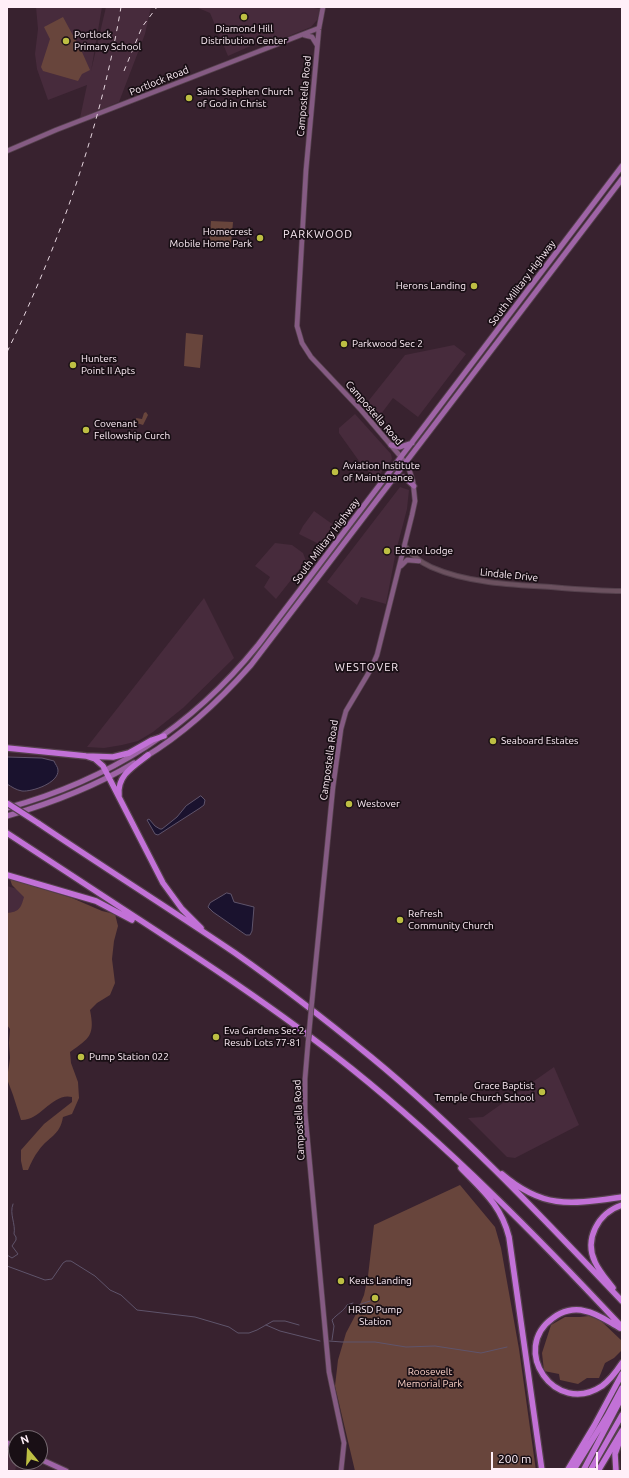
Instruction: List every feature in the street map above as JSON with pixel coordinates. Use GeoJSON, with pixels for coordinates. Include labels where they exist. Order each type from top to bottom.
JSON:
{"type":"FeatureCollection","features":[{"type":"Feature","properties":{"kind":"highway"},"geometry":{"type":"LineString","coordinates":[[7,748],[86,756],[113,757],[142,747],[152,740],[164,736]]}},
{"type":"Feature","properties":{"kind":"highway"},"geometry":{"type":"LineString","coordinates":[[120,799],[119,789],[123,776],[148,755]]}},
{"type":"Feature","properties":{"kind":"highway"},"geometry":{"type":"LineString","coordinates":[[86,756],[99,761],[106,771],[169,892],[182,909],[213,939]]}},
{"type":"Feature","properties":{"kind":"highway"},"geometry":{"type":"LineString","coordinates":[[7,803],[268,976],[371,1058],[417,1097],[461,1139],[523,1199],[622,1300]]}},
{"type":"Feature","properties":{"kind":"highway"},"geometry":{"type":"LineString","coordinates":[[7,833],[280,1014],[387,1098],[450,1153],[518,1219],[622,1328]]}},
{"type":"Feature","properties":{"kind":"highway"},"geometry":{"type":"LineString","coordinates":[[7,874],[104,904],[205,963]]}},
{"type":"Feature","properties":{"kind":"highway"},"geometry":{"type":"LineString","coordinates":[[427,1134],[491,1199],[502,1215],[507,1229],[511,1243],[518,1291],[542,1471]]}},
{"type":"Feature","properties":{"kind":"highway"},"geometry":{"type":"LineString","coordinates":[[461,1139],[510,1181],[522,1189],[541,1198],[561,1203],[573,1203],[622,1197]]}},
{"type":"Feature","properties":{"kind":"highway"},"geometry":{"type":"LineString","coordinates":[[622,1205],[608,1212],[597,1224],[592,1235],[591,1248],[596,1264],[622,1300]]}},
{"type":"Feature","properties":{"kind":"highway"},"geometry":{"type":"LineString","coordinates":[[622,1328],[590,1312],[578,1310],[567,1311],[554,1317],[542,1330],[536,1344],[536,1355],[539,1368],[546,1380],[560,1390],[571,1394],[587,1393],[599,1388],[612,1377],[622,1364]]}},
{"type":"Feature","properties":{"kind":"highway"},"geometry":{"type":"LineString","coordinates":[[568,1471],[622,1374]]}},
{"type":"Feature","properties":{"kind":"highway"},"geometry":{"type":"LineString","coordinates":[[573,1471],[601,1427],[622,1388]]}},
{"type":"Feature","properties":{"kind":"highway"},"geometry":{"type":"LineString","coordinates":[[583,1471],[622,1397]]}},
{"type":"Feature","properties":{"kind":"highway"},"geometry":{"type":"LineString","coordinates":[[590,1471],[622,1415]]}},
{"type":"Feature","properties":{"kind":"highway"},"geometry":{"type":"LineString","coordinates":[[598,1471],[622,1431]]}},
{"type":"Feature","properties":{"kind":"highway"},"geometry":{"type":"LineString","coordinates":[[616,1471],[615,1454],[622,1431]]}},
{"type":"Feature","properties":{"kind":"main road","name":"Campostella Road"},"geometry":{"type":"LineString","coordinates":[[323,7],[317,45],[306,170],[297,326],[302,343],[311,357],[362,410],[406,463],[414,486],[415,501],[400,567],[377,655],[366,679],[346,711],[341,729],[333,787],[305,1079],[305,1112],[329,1372],[344,1443],[340,1471]]}},
{"type":"Feature","properties":{"kind":"main road","name":"Portlock Road"},"geometry":{"type":"LineString","coordinates":[[7,151],[56,130],[319,28]]}},
{"type":"Feature","properties":{"kind":"main road"},"geometry":{"type":"LineString","coordinates":[[302,35],[311,36],[317,45]]}},
{"type":"Feature","properties":{"kind":"main road","name":"South Military Highway"},"geometry":{"type":"LineString","coordinates":[[7,808],[66,789],[106,771],[164,736],[210,698],[245,661],[622,166]]}},
{"type":"Feature","properties":{"kind":"main road","name":"South Military Highway"},"geometry":{"type":"LineString","coordinates":[[7,816],[66,797],[109,778],[173,738],[206,711],[229,689],[251,665],[622,179]]}},
{"type":"Feature","properties":{"kind":"main road"},"geometry":{"type":"LineString","coordinates":[[391,445],[400,447],[413,442]]}},
{"type":"Feature","properties":{"kind":"main road"},"geometry":{"type":"LineString","coordinates":[[392,482],[404,477],[414,486]]}},
{"type":"Feature","properties":{"kind":"main road"},"geometry":{"type":"LineString","coordinates":[[400,567],[407,560],[419,561]]}},
{"type":"Feature","properties":{"kind":"main road"},"geometry":{"type":"LineString","coordinates":[[48,1463],[66,1471]]}},
{"type":"Feature","properties":{"kind":"street","name":"Lindale Drive"},"geometry":{"type":"LineString","coordinates":[[405,546],[414,557],[432,568],[486,582],[622,591]]}},
{"type":"Feature","properties":{"kind":"shaded area"},"geometry":{"type":"Polygon","coordinates":[[[36,7],[102,7],[91,71],[106,7],[151,7],[145,34],[119,102],[80,118],[87,85],[48,100],[37,69],[35,54],[38,29],[36,7]]]}},
{"type":"Feature","properties":{"kind":"shaded area"},"geometry":{"type":"Polygon","coordinates":[[[196,7],[308,7],[320,9],[317,20],[311,27],[264,46],[264,40],[228,56],[210,13],[196,7]]]}},
{"type":"Feature","properties":{"kind":"shaded area"},"geometry":{"type":"Polygon","coordinates":[[[454,345],[466,354],[418,417],[393,398],[378,418],[366,404],[405,355],[454,345]]]}},
{"type":"Feature","properties":{"kind":"shaded area"},"geometry":{"type":"Polygon","coordinates":[[[355,414],[391,454],[392,459],[377,478],[364,468],[339,433],[339,428],[355,414]]]}},
{"type":"Feature","properties":{"kind":"shaded area"},"geometry":{"type":"Polygon","coordinates":[[[400,487],[409,490],[407,509],[396,551],[386,604],[361,597],[357,605],[327,582],[400,487]]]}},
{"type":"Feature","properties":{"kind":"shaded area"},"geometry":{"type":"Polygon","coordinates":[[[314,511],[335,526],[321,545],[299,534],[314,511]]]}},
{"type":"Feature","properties":{"kind":"shaded area"},"geometry":{"type":"Polygon","coordinates":[[[275,543],[292,545],[303,553],[306,561],[276,599],[264,587],[270,577],[255,566],[275,543]]]}},
{"type":"Feature","properties":{"kind":"shaded area"},"geometry":{"type":"Polygon","coordinates":[[[204,598],[234,658],[183,708],[153,732],[138,741],[122,745],[104,748],[87,747],[204,598]]]}},
{"type":"Feature","properties":{"kind":"shaded area"},"geometry":{"type":"Polygon","coordinates":[[[7,757],[42,758],[54,761],[58,769],[57,775],[50,783],[44,786],[26,791],[18,790],[7,784],[7,757]]]}},
{"type":"Feature","properties":{"kind":"shaded area"},"geometry":{"type":"Polygon","coordinates":[[[201,796],[205,800],[204,805],[158,835],[155,834],[147,820],[149,819],[155,826],[162,829],[177,817],[186,806],[201,796]]]}},
{"type":"Feature","properties":{"kind":"shaded area"},"geometry":{"type":"Polygon","coordinates":[[[7,886],[81,907],[7,917],[7,886]]]}},
{"type":"Feature","properties":{"kind":"shaded area"},"geometry":{"type":"Polygon","coordinates":[[[227,893],[231,894],[234,902],[254,907],[252,931],[250,935],[246,935],[208,907],[210,903],[227,893]]]}},
{"type":"Feature","properties":{"kind":"shaded area","name":"Grace Baptist Temple Church School"},"geometry":{"type":"Polygon","coordinates":[[[554,1067],[579,1125],[515,1158],[507,1157],[468,1118],[483,1117],[554,1067]]]}},
{"type":"Feature","properties":{"kind":"shaded area"},"geometry":{"type":"Polygon","coordinates":[[[7,1447],[8,1470],[15,1470],[7,1471],[7,1447]]]}},
{"type":"Feature","properties":{"kind":"green space"},"geometry":{"type":"Polygon","coordinates":[[[63,17],[90,70],[82,74],[78,81],[43,71],[41,67],[50,39],[44,27],[63,17]]]}},
{"type":"Feature","properties":{"kind":"green space"},"geometry":{"type":"Polygon","coordinates":[[[211,221],[233,222],[231,246],[209,246],[211,221]]]}},
{"type":"Feature","properties":{"kind":"green space"},"geometry":{"type":"Polygon","coordinates":[[[186,333],[203,335],[200,368],[184,366],[186,333]]]}},
{"type":"Feature","properties":{"kind":"green space"},"geometry":{"type":"Polygon","coordinates":[[[146,412],[148,415],[143,425],[137,423],[136,418],[142,419],[144,413],[146,412]]]}},
{"type":"Feature","properties":{"kind":"green space"},"geometry":{"type":"Polygon","coordinates":[[[10,879],[72,898],[102,911],[115,914],[118,926],[114,941],[112,959],[115,983],[110,995],[97,1003],[90,1010],[92,1025],[89,1035],[82,1043],[70,1052],[71,1063],[78,1082],[79,1098],[72,1114],[63,1117],[59,1128],[37,1152],[28,1170],[23,1170],[21,1150],[44,1124],[72,1102],[72,1097],[59,1099],[34,1116],[21,1120],[7,1079],[10,1058],[10,1029],[7,1025],[7,913],[14,912],[19,909],[24,897],[12,885],[10,879]]]}},
{"type":"Feature","properties":{"kind":"green space","name":"Roosevelt Memorial Park"},"geometry":{"type":"Polygon","coordinates":[[[460,1185],[495,1227],[501,1248],[519,1349],[536,1471],[355,1471],[335,1386],[338,1360],[346,1333],[364,1295],[368,1276],[374,1225],[460,1185]]]}},
{"type":"Feature","properties":{"kind":"green space"},"geometry":{"type":"Polygon","coordinates":[[[589,1316],[600,1320],[622,1341],[622,1350],[614,1358],[605,1363],[599,1378],[587,1378],[578,1384],[560,1380],[559,1374],[544,1371],[542,1353],[551,1325],[565,1317],[589,1316]]]}},
{"type":"Feature","properties":{"kind":"waterway"},"geometry":{"type":"LineString","coordinates":[[7,1255],[12,1258],[18,1254],[12,1246],[16,1240],[12,1212],[13,1204]]}},
{"type":"Feature","properties":{"kind":"waterway"},"geometry":{"type":"LineString","coordinates":[[7,1266],[45,1280],[52,1279],[63,1263],[66,1261],[71,1261],[95,1276],[110,1290],[121,1295],[137,1310],[195,1317],[229,1327],[238,1333],[249,1333],[273,1321],[285,1321],[299,1325]]}},
{"type":"Feature","properties":{"kind":"waterway"},"geometry":{"type":"LineString","coordinates":[[358,1305],[370,1301]]}},
{"type":"Feature","properties":{"kind":"waterway"},"geometry":{"type":"LineString","coordinates":[[332,1340],[334,1326],[332,1320],[347,1305],[353,1303]]}},
{"type":"Feature","properties":{"kind":"waterway"},"geometry":{"type":"LineString","coordinates":[[266,1325],[280,1331],[320,1341]]}},
{"type":"Feature","properties":{"kind":"waterway"},"geometry":{"type":"LineString","coordinates":[[329,1341],[375,1342],[406,1347],[435,1346],[481,1353],[507,1347]]}},
{"type":"Feature","properties":{"kind":"railway"},"geometry":{"type":"LineString","coordinates":[[7,352],[44,269],[76,183],[102,96],[113,52],[121,7]]}},
{"type":"Feature","properties":{"kind":"railway"},"geometry":{"type":"LineString","coordinates":[[124,71],[142,27],[157,7]]}},
{"type":"Feature","properties":{"kind":"place","name":"Diamond Hill Distribution Center"},"geometry":{"type":"Point","coordinates":[244,17]}},
{"type":"Feature","properties":{"kind":"place","name":"Portlock Primary School"},"geometry":{"type":"Point","coordinates":[66,41]}},
{"type":"Feature","properties":{"kind":"place","name":"Saint Stephen Church of God in Christ"},"geometry":{"type":"Point","coordinates":[189,98]}},
{"type":"Feature","properties":{"kind":"place","name":"Homecrest Mobile Home Park"},"geometry":{"type":"Point","coordinates":[260,238]}},
{"type":"Feature","properties":{"kind":"place","name":"Herons Landing"},"geometry":{"type":"Point","coordinates":[474,286]}},
{"type":"Feature","properties":{"kind":"place","name":"Parkwood Sec 2"},"geometry":{"type":"Point","coordinates":[344,344]}},
{"type":"Feature","properties":{"kind":"place","name":"Hunters Point II Apts"},"geometry":{"type":"Point","coordinates":[73,365]}},
{"type":"Feature","properties":{"kind":"place","name":"Covenant Fellowship Curch"},"geometry":{"type":"Point","coordinates":[86,430]}},
{"type":"Feature","properties":{"kind":"place","name":"Aviation Institute of Maintenance"},"geometry":{"type":"Point","coordinates":[335,472]}},
{"type":"Feature","properties":{"kind":"place","name":"Econo Lodge"},"geometry":{"type":"Point","coordinates":[387,551]}},
{"type":"Feature","properties":{"kind":"place","name":"Seaboard Estates"},"geometry":{"type":"Point","coordinates":[493,741]}},
{"type":"Feature","properties":{"kind":"place","name":"Westover"},"geometry":{"type":"Point","coordinates":[349,804]}},
{"type":"Feature","properties":{"kind":"place","name":"Refresh Community Church"},"geometry":{"type":"Point","coordinates":[400,920]}},
{"type":"Feature","properties":{"kind":"place","name":"Eva Gardens Sec 2 Resub Lots 77-81"},"geometry":{"type":"Point","coordinates":[216,1037]}},
{"type":"Feature","properties":{"kind":"place","name":"Pump Station 022"},"geometry":{"type":"Point","coordinates":[81,1057]}},
{"type":"Feature","properties":{"kind":"place","name":"Grace Baptist Temple Church School"},"geometry":{"type":"Point","coordinates":[542,1092]}},
{"type":"Feature","properties":{"kind":"place","name":"Keats Landing"},"geometry":{"type":"Point","coordinates":[341,1281]}},
{"type":"Feature","properties":{"kind":"place","name":"HRSD Pump Station"},"geometry":{"type":"Point","coordinates":[375,1298]}},
{"type":"Feature","properties":{"kind":"district","name":"PARKWOOD"},"geometry":{"type":"Point","coordinates":[318,234]}},
{"type":"Feature","properties":{"kind":"district","name":"WESTOVER"},"geometry":{"type":"Point","coordinates":[367,667]}}]}
